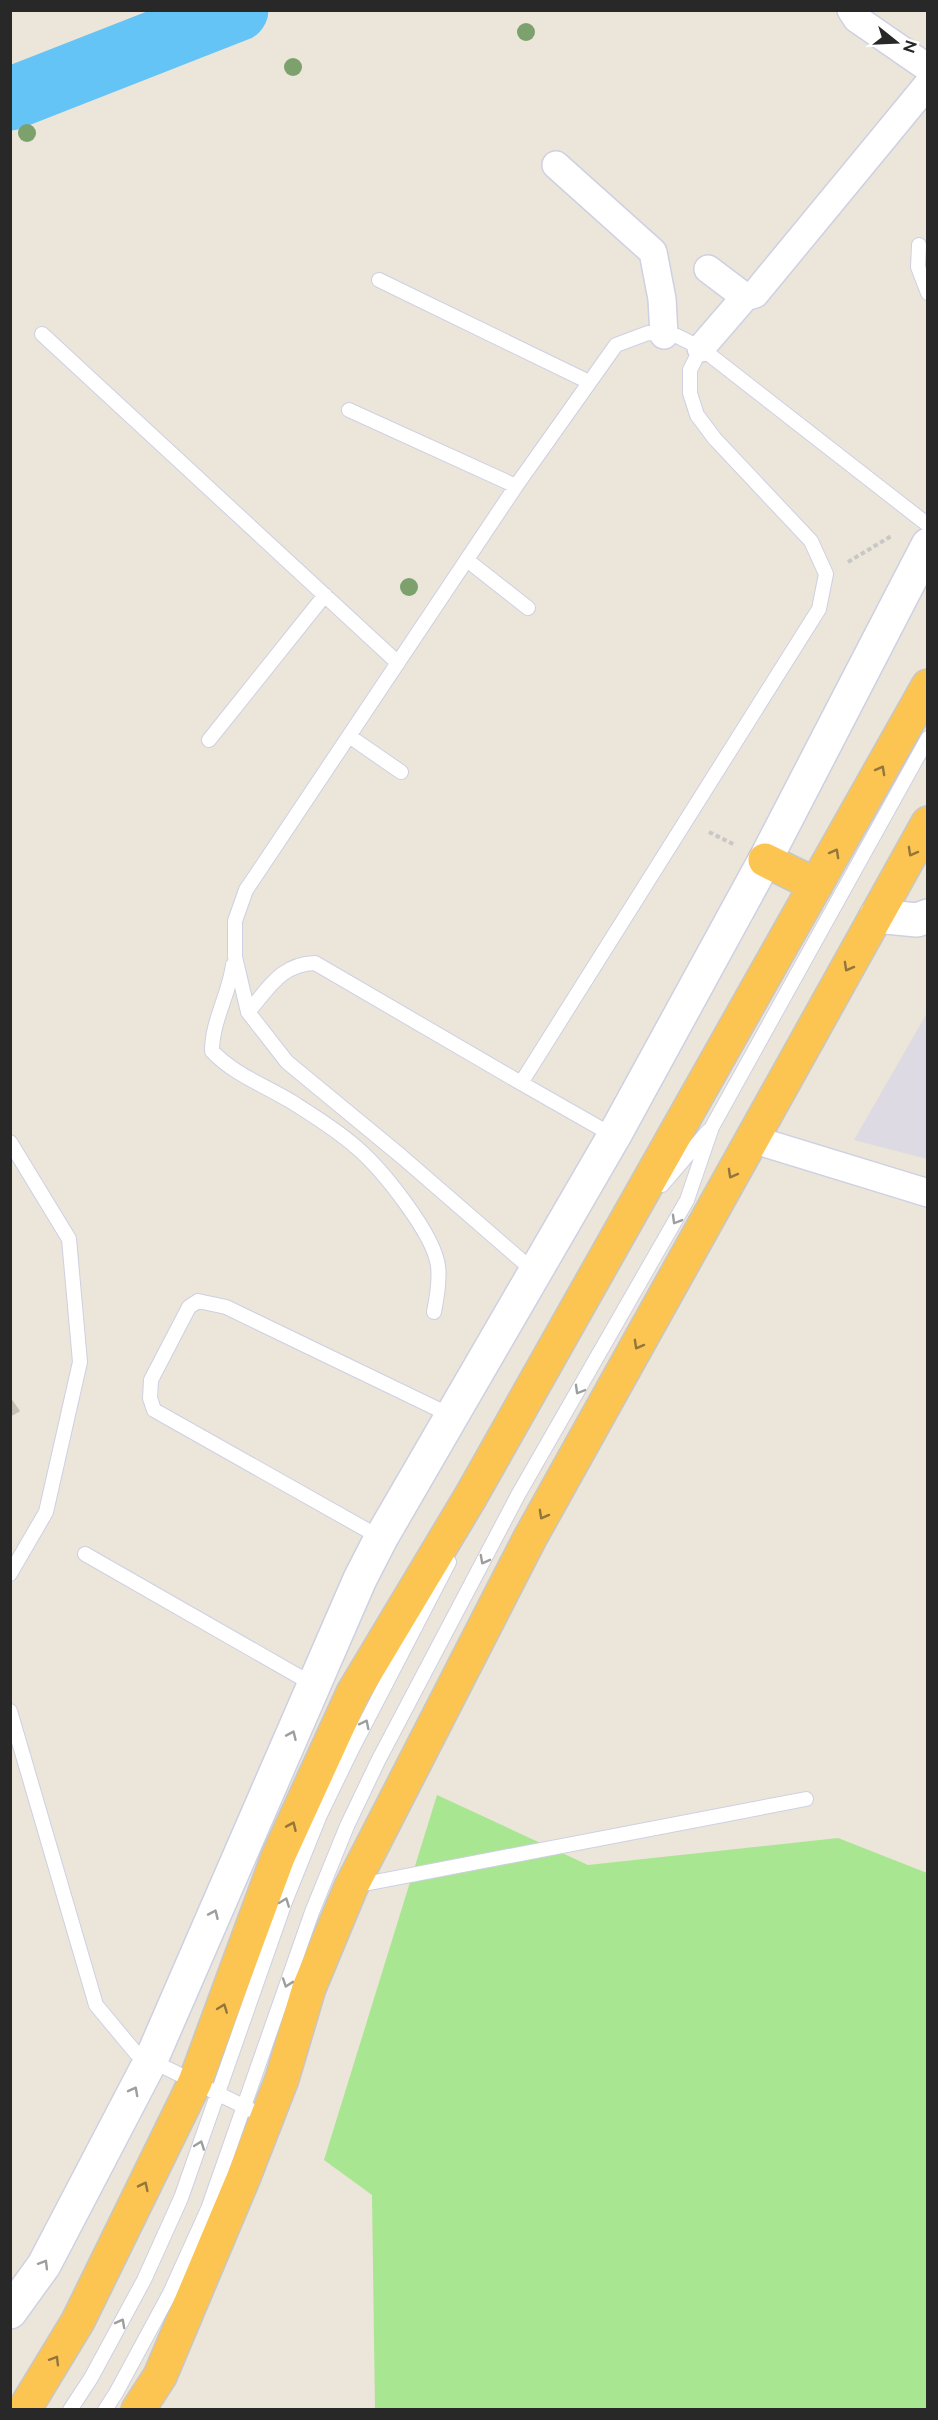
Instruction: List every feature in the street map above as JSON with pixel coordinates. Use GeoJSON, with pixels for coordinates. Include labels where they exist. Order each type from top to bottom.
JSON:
{"type":"FeatureCollection","features":[{"type":"Feature","properties":{"kind":"highway"},"geometry":{"type":"LineString","coordinates":[[24,2409],[78,2321],[206,2088],[278,1857],[353,1693],[471,1496],[927,686]]}},
{"type":"Feature","properties":{"kind":"highway"},"geometry":{"type":"LineString","coordinates":[[138,2409],[160,2376],[255,2112],[282,2079],[309,1988],[351,1887],[530,1538],[927,824]]}},
{"type":"Feature","properties":{"kind":"highway"},"geometry":{"type":"LineString","coordinates":[[765,860],[816,885]]}},
{"type":"Feature","properties":{"kind":"street"},"geometry":{"type":"LineString","coordinates":[[851,10],[857,19],[927,68]]}},
{"type":"Feature","properties":{"kind":"street"},"geometry":{"type":"LineString","coordinates":[[701,348],[745,297],[755,294],[927,84]]}},
{"type":"Feature","properties":{"kind":"street"},"geometry":{"type":"LineString","coordinates":[[556,165],[653,252],[662,299],[664,335]]}},
{"type":"Feature","properties":{"kind":"street"},"geometry":{"type":"LineString","coordinates":[[708,269],[745,297]]}},
{"type":"Feature","properties":{"kind":"street"},"geometry":{"type":"LineString","coordinates":[[10,2312],[44,2265],[151,2060],[360,1579],[381,1538],[536,1274],[765,860],[925,530]]}},
{"type":"Feature","properties":{"kind":"street"},"geometry":{"type":"LineString","coordinates":[[876,916],[917,920],[927,916]]}},
{"type":"Feature","properties":{"kind":"street"},"geometry":{"type":"LineString","coordinates":[[752,1139],[927,1193]]}},
{"type":"Feature","properties":{"kind":"lane"},"geometry":{"type":"LineString","coordinates":[[919,245],[918,267],[927,293]]}},
{"type":"Feature","properties":{"kind":"lane"},"geometry":{"type":"LineString","coordinates":[[379,280],[589,382]]}},
{"type":"Feature","properties":{"kind":"lane"},"geometry":{"type":"LineString","coordinates":[[434,1312],[439,1281],[438,1264],[425,1233],[390,1183],[357,1148],[294,1103],[223,1062],[212,1051],[212,1034],[231,978],[235,957],[235,921],[246,890],[516,486],[616,345],[648,333],[677,336],[701,348],[925,530]]}},
{"type":"Feature","properties":{"kind":"lane"},"geometry":{"type":"LineString","coordinates":[[42,334],[398,663]]}},
{"type":"Feature","properties":{"kind":"lane"},"geometry":{"type":"LineString","coordinates":[[520,1083],[819,609],[826,574],[811,541],[715,439],[697,415],[690,393],[690,370],[701,348]]}},
{"type":"Feature","properties":{"kind":"lane"},"geometry":{"type":"LineString","coordinates":[[349,410],[516,486]]}},
{"type":"Feature","properties":{"kind":"lane"},"geometry":{"type":"LineString","coordinates":[[467,560],[528,608]]}},
{"type":"Feature","properties":{"kind":"lane"},"geometry":{"type":"LineString","coordinates":[[209,740],[325,595]]}},
{"type":"Feature","properties":{"kind":"lane"},"geometry":{"type":"LineString","coordinates":[[349,736],[401,772]]}},
{"type":"Feature","properties":{"kind":"lane"},"geometry":{"type":"LineString","coordinates":[[105,2409],[170,2293],[255,2112],[312,1912],[347,1826],[378,1761],[518,1496],[687,1200],[712,1127],[927,738]]}},
{"type":"Feature","properties":{"kind":"lane"},"geometry":{"type":"LineString","coordinates":[[235,957],[248,1012],[287,1062],[401,1156],[536,1274]]}},
{"type":"Feature","properties":{"kind":"lane"},"geometry":{"type":"LineString","coordinates":[[248,1012],[277,977],[298,964],[315,963],[614,1136]]}},
{"type":"Feature","properties":{"kind":"lane"},"geometry":{"type":"LineString","coordinates":[[70,2409],[91,2378],[144,2280],[181,2198],[206,2088],[320,1815],[366,1720],[493,1481],[662,1186],[712,1127]]}},
{"type":"Feature","properties":{"kind":"lane"},"geometry":{"type":"LineString","coordinates":[[10,1142],[69,1239],[80,1362],[45,1512],[10,1574]]}},
{"type":"Feature","properties":{"kind":"lane"},"geometry":{"type":"LineString","coordinates":[[381,1538],[154,1410],[150,1398],[151,1380],[189,1307],[198,1301],[226,1307],[452,1416]]}},
{"type":"Feature","properties":{"kind":"lane"},"geometry":{"type":"LineString","coordinates":[[84,1554],[314,1685]]}},
{"type":"Feature","properties":{"kind":"lane"},"geometry":{"type":"LineString","coordinates":[[10,1711],[96,2005],[136,2053],[255,2112]]}},
{"type":"Feature","properties":{"kind":"lane"},"geometry":{"type":"LineString","coordinates":[[351,1887],[806,1799]]}},
{"type":"Feature","properties":{"kind":"path"},"geometry":{"type":"LineString","coordinates":[[826,574],[925,530]]}},
{"type":"Feature","properties":{"kind":"path"},"geometry":{"type":"LineString","coordinates":[[686,820],[765,860]]}},
{"type":"Feature","properties":{"kind":"shaded area"},"geometry":{"type":"Polygon","coordinates":[[[927,1013],[927,1159],[854,1140],[927,1013]]]}},
{"type":"Feature","properties":{"kind":"green space"},"geometry":{"type":"Polygon","coordinates":[[[437,1795],[588,1865],[838,1838],[927,1873],[927,2409],[375,2409],[372,2195],[324,2160],[437,1795]]]}},
{"type":"Feature","properties":{"kind":"building"},"geometry":{"type":"Polygon","coordinates":[[[10,1398],[19,1411],[10,1416],[10,1398]]]}},
{"type":"Feature","properties":{"kind":"waterway"},"geometry":{"type":"LineString","coordinates":[[10,99],[237,10]]}}]}
